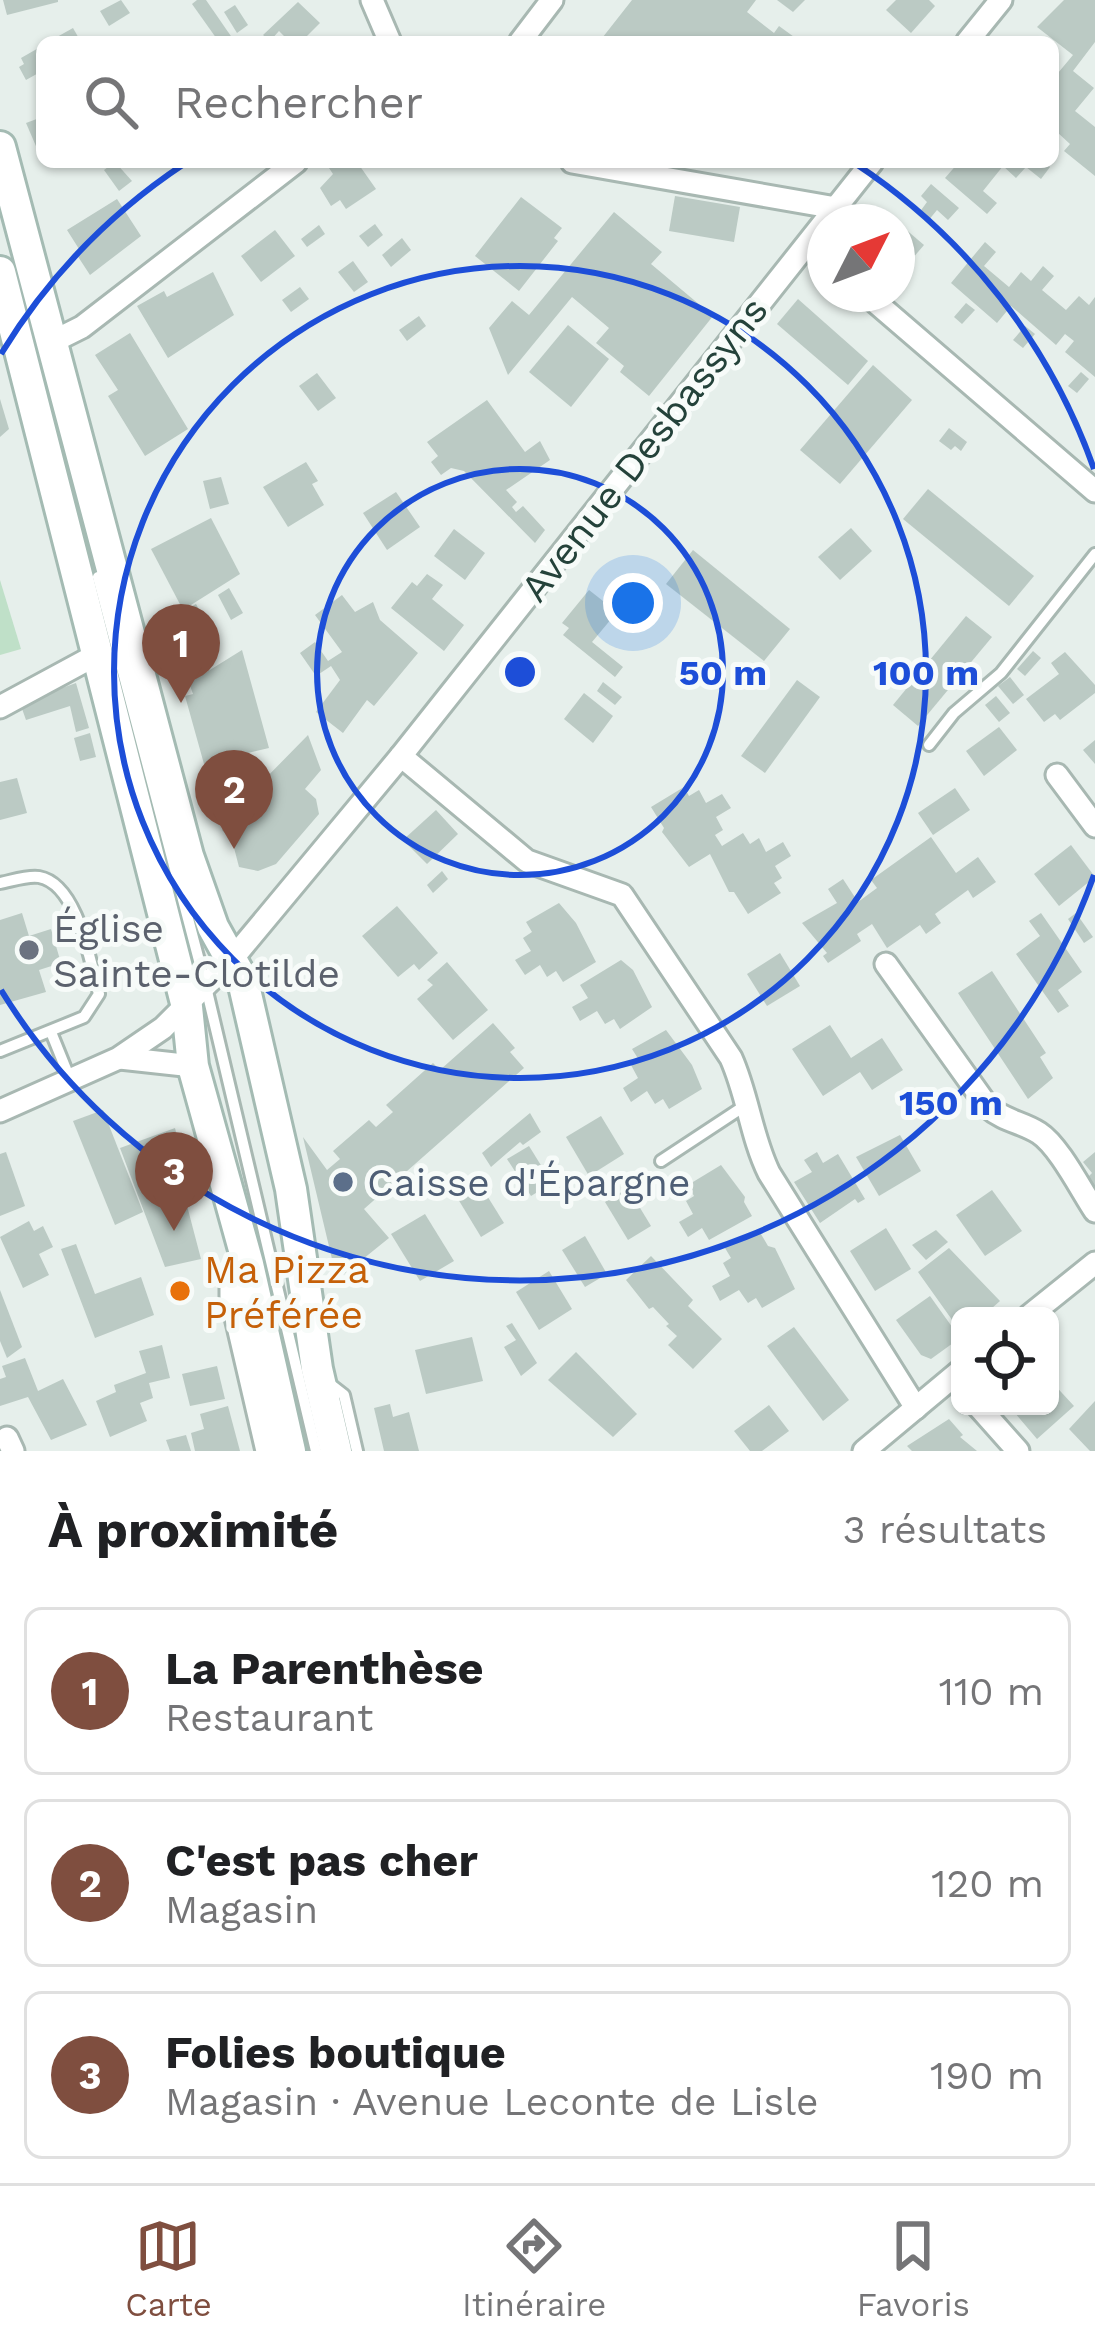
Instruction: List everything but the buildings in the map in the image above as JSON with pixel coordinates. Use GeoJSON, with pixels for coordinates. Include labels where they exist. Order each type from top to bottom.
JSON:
{"type":"FeatureCollection","features":[{"type":"Feature","properties":{"kind":"main road"},"geometry":{"type":"LineString","coordinates":[[0,147],[188,856],[213,927],[243,982],[291,1189],[319,1378],[337,1451]]}},
{"type":"Feature","properties":{"kind":"main road"},"geometry":{"type":"LineString","coordinates":[[0,272],[98,654],[196,997],[193,1066],[248,1264],[290,1451]]}},
{"type":"Feature","properties":{"kind":"street"},"geometry":{"type":"LineString","coordinates":[[372,0],[387,36]]}},
{"type":"Feature","properties":{"kind":"street"},"geometry":{"type":"LineString","coordinates":[[524,36],[551,0]]}},
{"type":"Feature","properties":{"kind":"street"},"geometry":{"type":"LineString","coordinates":[[973,36],[1001,0]]}},
{"type":"Feature","properties":{"kind":"street"},"geometry":{"type":"LineString","coordinates":[[54,341],[82,327],[288,168]]}},
{"type":"Feature","properties":{"kind":"street"},"geometry":{"type":"LineString","coordinates":[[606,168],[813,204]]}},
{"type":"Feature","properties":{"kind":"street","name":"Avenue Desbassyns"},"geometry":{"type":"LineString","coordinates":[[839,204],[867,168]]}},
{"type":"Feature","properties":{"kind":"street","name":"Avenue Desbassyns"},"geometry":{"type":"LineString","coordinates":[[0,1111],[119,1058],[196,997],[807,262]]}},
{"type":"Feature","properties":{"kind":"street"},"geometry":{"type":"LineString","coordinates":[[887,312],[1095,490]]}},
{"type":"Feature","properties":{"kind":"street"},"geometry":{"type":"LineString","coordinates":[[0,707],[98,654]]}},
{"type":"Feature","properties":{"kind":"street"},"geometry":{"type":"LineString","coordinates":[[401,756],[527,861],[622,895],[731,1058],[756,1146],[769,1173],[916,1408]]}},
{"type":"Feature","properties":{"kind":"street"},"geometry":{"type":"LineString","coordinates":[[1057,775],[1095,826]]}},
{"type":"Feature","properties":{"kind":"street"},"geometry":{"type":"LineString","coordinates":[[886,964],[988,1107],[1000,1119],[1037,1131],[1049,1142],[1095,1210]]}},
{"type":"Feature","properties":{"kind":"street"},"geometry":{"type":"LineString","coordinates":[[119,1058],[193,1066]]}},
{"type":"Feature","properties":{"kind":"street"},"geometry":{"type":"LineString","coordinates":[[1040,1307],[1095,1263]]}},
{"type":"Feature","properties":{"kind":"street"},"geometry":{"type":"LineString","coordinates":[[248,1264],[231,1285],[231,1296],[267,1451]]}},
{"type":"Feature","properties":{"kind":"street"},"geometry":{"type":"LineString","coordinates":[[864,1451],[951,1382]]}},
{"type":"Feature","properties":{"kind":"street"},"geometry":{"type":"LineString","coordinates":[[985,1415],[1018,1451]]}},
{"type":"Feature","properties":{"kind":"lane"},"geometry":{"type":"LineString","coordinates":[[0,202],[24,295]]}},
{"type":"Feature","properties":{"kind":"lane"},"geometry":{"type":"LineString","coordinates":[[929,745],[954,713],[1001,673],[1095,554]]}},
{"type":"Feature","properties":{"kind":"lane"},"geometry":{"type":"LineString","coordinates":[[97,572],[196,997],[316,1451]]}},
{"type":"Feature","properties":{"kind":"lane"},"geometry":{"type":"LineString","coordinates":[[0,883],[38,876],[66,896],[99,994],[84,1017],[0,1051]]}},
{"type":"Feature","properties":{"kind":"lane"},"geometry":{"type":"LineString","coordinates":[[51,1032],[72,1082]]}},
{"type":"Feature","properties":{"kind":"lane"},"geometry":{"type":"LineString","coordinates":[[662,1161],[746,1105]]}},
{"type":"Feature","properties":{"kind":"lane"},"geometry":{"type":"LineString","coordinates":[[319,1378],[344,1395],[357,1451]]}},
{"type":"Feature","properties":{"kind":"green space"},"geometry":{"type":"Polygon","coordinates":[[[0,580],[21,649],[0,655],[0,580]]]}},
{"type":"Feature","properties":{"kind":"place","name":"La Parenthèse"},"geometry":{"type":"Point","coordinates":[181,703]}},
{"type":"Feature","properties":{"kind":"place","name":"C'est pas cher"},"geometry":{"type":"Point","coordinates":[234,849]}},
{"type":"Feature","properties":{"kind":"place","name":"Église Sainte-Clotilde"},"geometry":{"type":"Point","coordinates":[29,950]}},
{"type":"Feature","properties":{"kind":"place","name":"Caisse d'Épargne"},"geometry":{"type":"Point","coordinates":[343,1182]}},
{"type":"Feature","properties":{"kind":"place","name":"Folies boutique"},"geometry":{"type":"Point","coordinates":[174,1231]}},
{"type":"Feature","properties":{"kind":"place","name":"Ma Pizza Préférée"},"geometry":{"type":"Point","coordinates":[180,1291]}}]}
